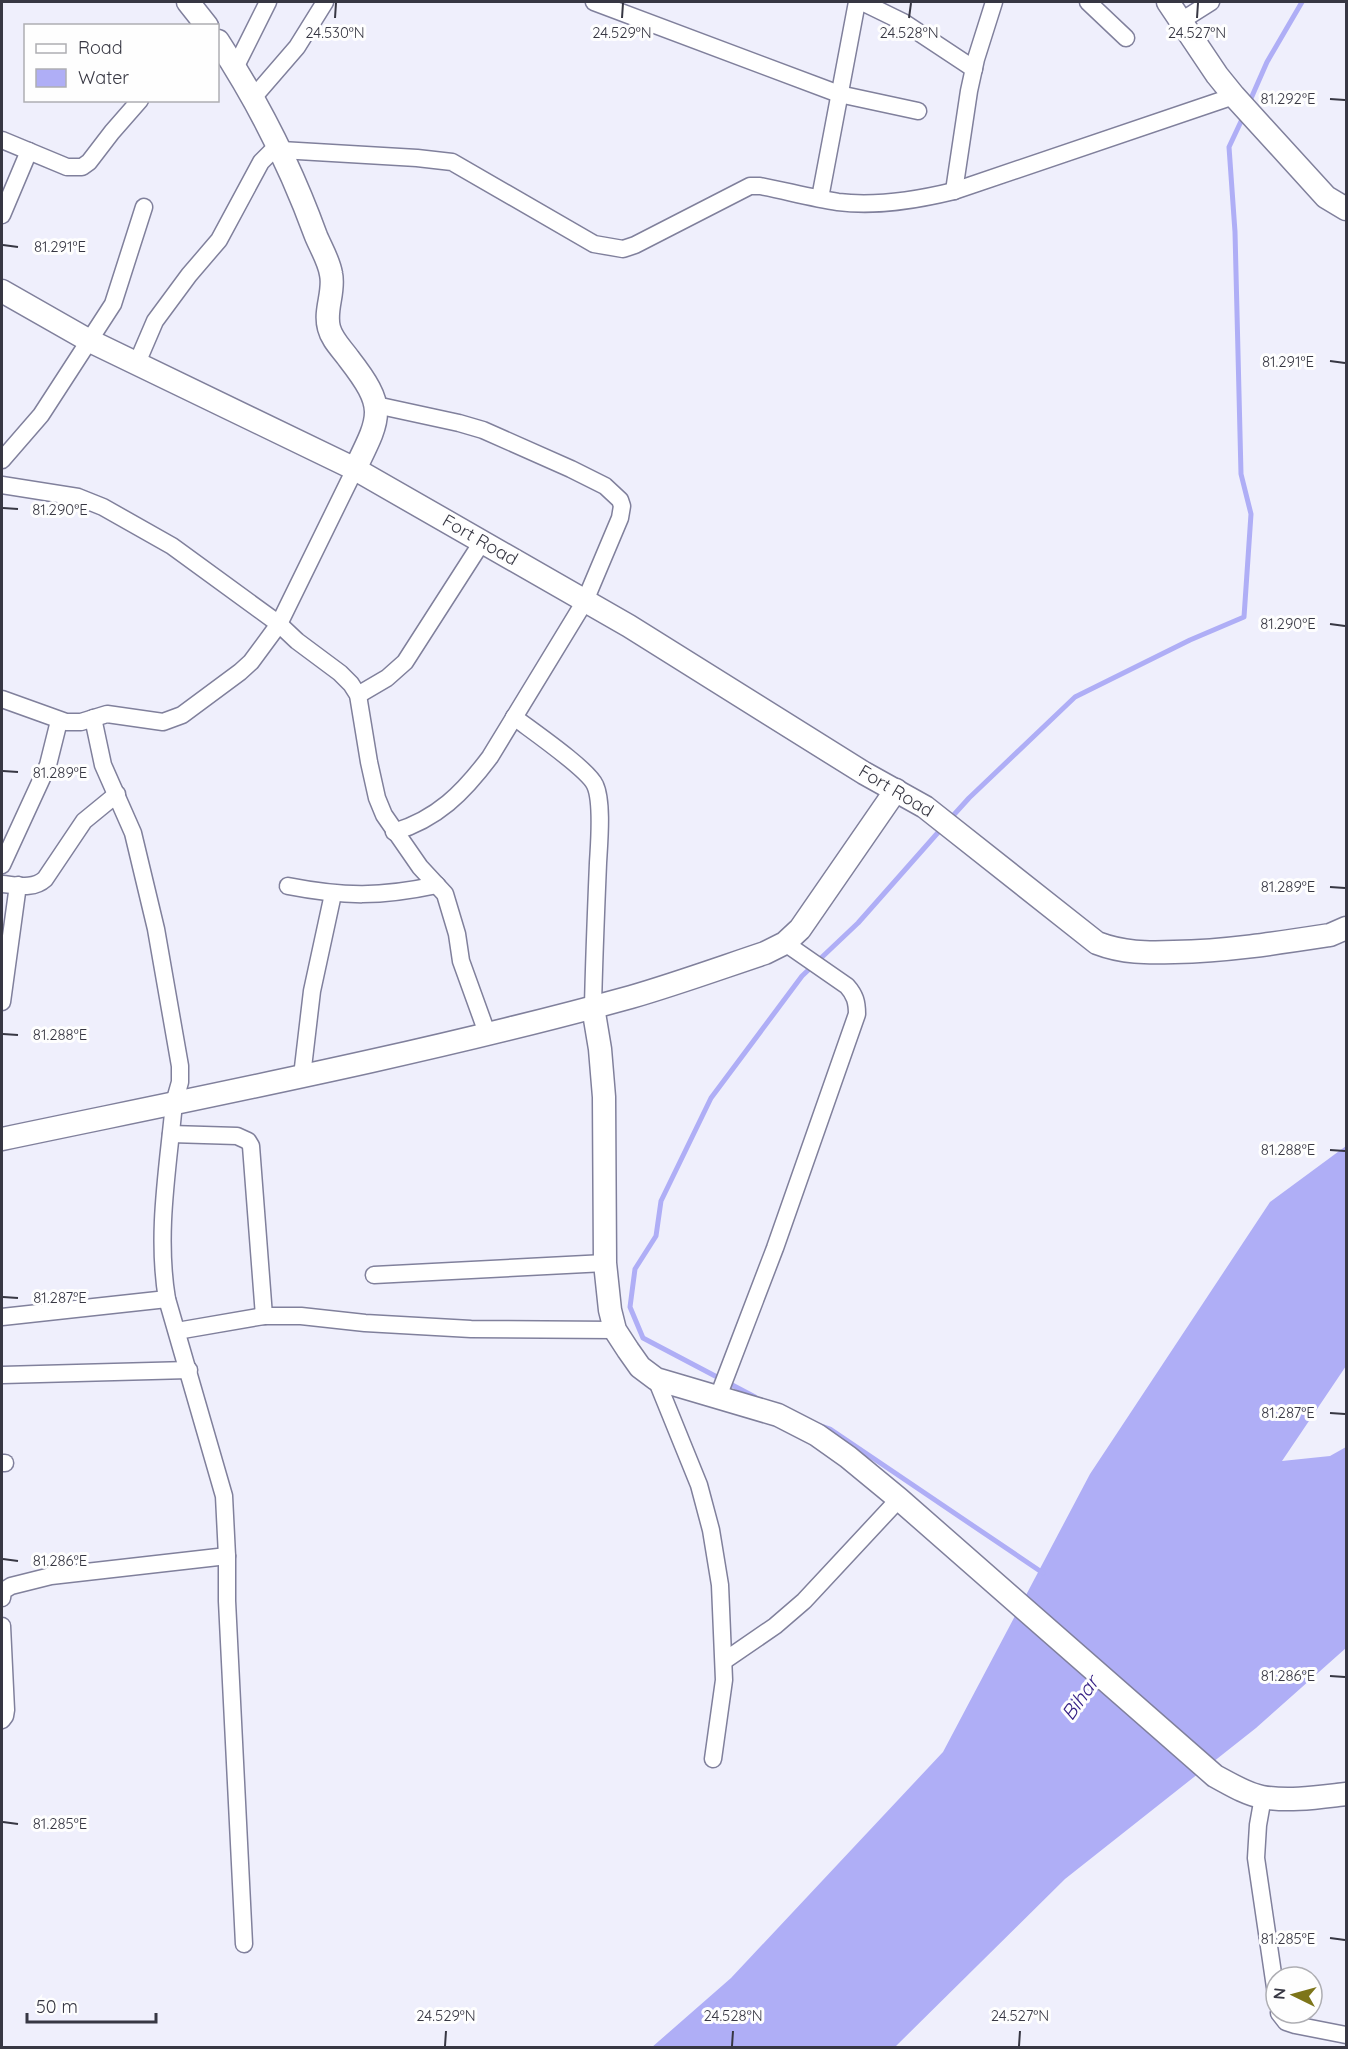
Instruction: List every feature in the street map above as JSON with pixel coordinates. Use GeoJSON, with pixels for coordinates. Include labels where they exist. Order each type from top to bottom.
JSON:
{"type":"FeatureCollection","features":[{"type":"Feature","properties":{"kind":"street"},"geometry":{"type":"LineString","coordinates":[[188,2],[205,24]]}},
{"type":"Feature","properties":{"kind":"street"},"geometry":{"type":"LineString","coordinates":[[235,68],[268,2]]}},
{"type":"Feature","properties":{"kind":"street"},"geometry":{"type":"LineString","coordinates":[[252,99],[297,47],[325,2]]}},
{"type":"Feature","properties":{"kind":"street"},"geometry":{"type":"LineString","coordinates":[[594,2],[838,94],[918,111]]}},
{"type":"Feature","properties":{"kind":"street"},"geometry":{"type":"LineString","coordinates":[[820,198],[838,94],[860,2],[903,22],[974,69]]}},
{"type":"Feature","properties":{"kind":"street"},"geometry":{"type":"LineString","coordinates":[[954,190],[962,127],[974,69],[994,2]]}},
{"type":"Feature","properties":{"kind":"street"},"geometry":{"type":"LineString","coordinates":[[1168,2],[1217,75],[1241,103],[1326,197],[1347,209]]}},
{"type":"Feature","properties":{"kind":"street"},"geometry":{"type":"LineString","coordinates":[[1181,21],[1211,2]]}},
{"type":"Feature","properties":{"kind":"street"},"geometry":{"type":"LineString","coordinates":[[1093,3],[1126,38]]}},
{"type":"Feature","properties":{"kind":"street"},"geometry":{"type":"LineString","coordinates":[[2,699],[59,721],[73,723],[107,714],[163,722],[171,721],[182,715],[240,672],[279,624],[376,422],[376,405],[364,379],[331,335],[327,317],[331,274],[301,193],[281,150],[219,43]]}},
{"type":"Feature","properties":{"kind":"street"},"geometry":{"type":"LineString","coordinates":[[2,140],[68,167],[82,166],[88,162],[138,102]]}},
{"type":"Feature","properties":{"kind":"street"},"geometry":{"type":"LineString","coordinates":[[137,363],[155,321],[189,275],[219,240],[261,162],[271,152],[281,150],[452,162],[594,244],[623,249],[750,186],[866,204],[926,198],[1241,103]]}},
{"type":"Feature","properties":{"kind":"street"},"geometry":{"type":"LineString","coordinates":[[2,215],[29,151]]}},
{"type":"Feature","properties":{"kind":"street"},"geometry":{"type":"LineString","coordinates":[[2,460],[41,415],[113,304],[144,207]]}},
{"type":"Feature","properties":{"kind":"street","name":"Fort Road"},"geometry":{"type":"LineString","coordinates":[[2,291],[88,340],[355,469],[629,626],[948,824],[1097,943],[1113,949],[1140,953],[1215,952],[1330,935],[1347,928]]}},
{"type":"Feature","properties":{"kind":"street"},"geometry":{"type":"LineString","coordinates":[[376,405],[459,423],[504,438],[596,482],[620,500],[622,506],[620,518],[585,601],[489,757],[471,781],[436,814],[415,826],[394,832]]}},
{"type":"Feature","properties":{"kind":"street"},"geometry":{"type":"LineString","coordinates":[[2,485],[78,497],[104,507],[172,546],[279,624],[351,684],[358,695],[377,798],[394,832],[420,867],[445,894],[457,934],[461,961],[487,1033]]}},
{"type":"Feature","properties":{"kind":"street"},"geometry":{"type":"LineString","coordinates":[[358,695],[387,678],[405,662],[483,542]]}},
{"type":"Feature","properties":{"kind":"street"},"geometry":{"type":"LineString","coordinates":[[514,717],[588,776],[595,785],[598,798],[593,1006],[604,1097],[605,1263],[610,1310],[615,1330],[640,1367],[656,1379],[778,1415],[818,1435],[899,1498],[1215,1776],[1242,1790],[1263,1797],[1300,1798],[1347,1794]]}},
{"type":"Feature","properties":{"kind":"street"},"geometry":{"type":"LineString","coordinates":[[93,718],[103,765],[133,833],[158,941],[181,1074],[174,1103],[161,1237],[162,1271],[224,1496],[244,1944]]}},
{"type":"Feature","properties":{"kind":"street"},"geometry":{"type":"LineString","coordinates":[[2,865],[48,765],[59,721]]}},
{"type":"Feature","properties":{"kind":"street"},"geometry":{"type":"LineString","coordinates":[[2,1139],[302,1076],[487,1033],[633,996],[765,953],[785,943],[800,929],[896,790]]}},
{"type":"Feature","properties":{"kind":"street"},"geometry":{"type":"LineString","coordinates":[[2,1002],[10,884],[35,885],[45,879],[78,827],[117,794]]}},
{"type":"Feature","properties":{"kind":"street"},"geometry":{"type":"LineString","coordinates":[[288,886],[333,894],[378,895],[437,885]]}},
{"type":"Feature","properties":{"kind":"street"},"geometry":{"type":"LineString","coordinates":[[302,1076],[312,991],[333,894]]}},
{"type":"Feature","properties":{"kind":"street"},"geometry":{"type":"LineString","coordinates":[[718,1397],[775,1248],[857,1014],[854,994],[847,986],[785,943]]}},
{"type":"Feature","properties":{"kind":"street"},"geometry":{"type":"LineString","coordinates":[[171,1134],[237,1136],[248,1141],[251,1146],[264,1316]]}},
{"type":"Feature","properties":{"kind":"street"},"geometry":{"type":"LineString","coordinates":[[374,1275],[605,1263]]}},
{"type":"Feature","properties":{"kind":"street"},"geometry":{"type":"LineString","coordinates":[[2,1317],[168,1299]]}},
{"type":"Feature","properties":{"kind":"street"},"geometry":{"type":"LineString","coordinates":[[177,1331],[264,1316],[301,1316],[365,1323],[471,1329],[615,1330]]}},
{"type":"Feature","properties":{"kind":"street"},"geometry":{"type":"LineString","coordinates":[[2,1375],[189,1370]]}},
{"type":"Feature","properties":{"kind":"street"},"geometry":{"type":"LineString","coordinates":[[656,1379],[699,1485],[711,1530],[720,1585],[724,1680],[713,1759]]}},
{"type":"Feature","properties":{"kind":"street"},"geometry":{"type":"LineString","coordinates":[[724,1661],[775,1626],[804,1601],[899,1498]]}},
{"type":"Feature","properties":{"kind":"street"},"geometry":{"type":"LineString","coordinates":[[2,1598],[3,1592],[10,1586],[51,1576],[227,1556]]}},
{"type":"Feature","properties":{"kind":"street"},"geometry":{"type":"LineString","coordinates":[[2,1626],[6,1710],[2,1720]]}},
{"type":"Feature","properties":{"kind":"street"},"geometry":{"type":"LineString","coordinates":[[1263,1797],[1258,1824],[1256,1858],[1272,1965]]}},
{"type":"Feature","properties":{"kind":"street"},"geometry":{"type":"LineString","coordinates":[[1295,2025],[1347,2035]]}},
{"type":"Feature","properties":{"kind":"water","name":"Bihar"},"geometry":{"type":"Polygon","coordinates":[[[1346,1146],[1346,1366],[1282,1461],[1330,1456],[1346,1447],[1346,1648],[1256,1728],[1065,1879],[895,2047],[651,2048],[731,1978],[943,1752],[1090,1474],[1270,1202],[1346,1146]]]}},
{"type":"Feature","properties":{"kind":"waterway"},"geometry":{"type":"LineString","coordinates":[[1249,103],[1267,62],[1302,2]]}},
{"type":"Feature","properties":{"kind":"waterway"},"geometry":{"type":"LineString","coordinates":[[950,819],[1075,697],[1190,640],[1244,617],[1251,514],[1241,474],[1235,232],[1229,147],[1244,115]]}},
{"type":"Feature","properties":{"kind":"waterway"},"geometry":{"type":"LineString","coordinates":[[755,1397],[643,1338],[630,1307],[635,1269],[656,1236],[661,1201],[711,1098],[802,976],[858,923],[942,828]]}},
{"type":"Feature","properties":{"kind":"waterway"},"geometry":{"type":"LineString","coordinates":[[821,1426],[830,1429],[1043,1573]]}}]}
